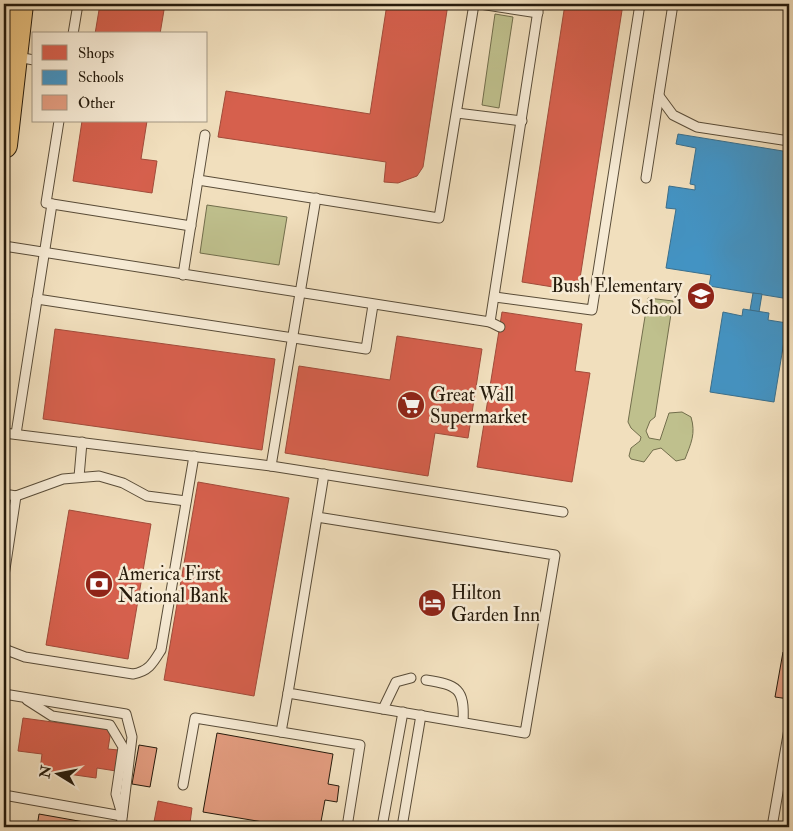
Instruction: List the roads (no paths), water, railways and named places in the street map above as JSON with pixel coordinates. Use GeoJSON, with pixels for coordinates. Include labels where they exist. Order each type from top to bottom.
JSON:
{"type":"FeatureCollection","features":[{"type":"Feature","properties":{"kind":"main road"},"geometry":{"type":"LineString","coordinates":[[4,145],[24,58],[20,4]]}},
{"type":"Feature","properties":{"kind":"lane"},"geometry":{"type":"LineString","coordinates":[[73,32],[78,4]]}},
{"type":"Feature","properties":{"kind":"lane"},"geometry":{"type":"LineString","coordinates":[[198,180],[439,218],[474,4]]}},
{"type":"Feature","properties":{"kind":"lane"},"geometry":{"type":"LineString","coordinates":[[480,4],[538,8],[490,322]]}},
{"type":"Feature","properties":{"kind":"lane"},"geometry":{"type":"LineString","coordinates":[[494,297],[592,310],[640,4]]}},
{"type":"Feature","properties":{"kind":"lane"},"geometry":{"type":"LineString","coordinates":[[646,178],[673,4]]}},
{"type":"Feature","properties":{"kind":"lane"},"geometry":{"type":"LineString","coordinates":[[659,96],[672,114],[696,127],[789,141]]}},
{"type":"Feature","properties":{"kind":"lane"},"geometry":{"type":"LineString","coordinates":[[457,113],[522,121]]}},
{"type":"Feature","properties":{"kind":"lane"},"geometry":{"type":"LineString","coordinates":[[59,122],[46,203],[190,226]]}},
{"type":"Feature","properties":{"kind":"lane"},"geometry":{"type":"LineString","coordinates":[[183,275],[205,135]]}},
{"type":"Feature","properties":{"kind":"lane"},"geometry":{"type":"LineString","coordinates":[[271,466],[316,198]]}},
{"type":"Feature","properties":{"kind":"lane"},"geometry":{"type":"LineString","coordinates":[[16,434],[52,204]]}},
{"type":"Feature","properties":{"kind":"lane"},"geometry":{"type":"LineString","coordinates":[[4,246],[490,322],[500,327]]}},
{"type":"Feature","properties":{"kind":"lane"},"geometry":{"type":"LineString","coordinates":[[37,299],[366,349],[374,305]]}},
{"type":"Feature","properties":{"kind":"lane"},"geometry":{"type":"LineString","coordinates":[[4,433],[271,466],[563,512]]}},
{"type":"Feature","properties":{"kind":"lane"},"geometry":{"type":"LineString","coordinates":[[79,477],[82,442]]}},
{"type":"Feature","properties":{"kind":"lane"},"geometry":{"type":"LineString","coordinates":[[4,648],[25,657],[133,674],[143,673],[151,667],[161,650],[194,456]]}},
{"type":"Feature","properties":{"kind":"lane"},"geometry":{"type":"LineString","coordinates":[[281,732],[324,474]]}},
{"type":"Feature","properties":{"kind":"lane"},"geometry":{"type":"LineString","coordinates":[[4,494],[16,496],[63,479],[99,476],[123,483],[147,496],[186,501]]}},
{"type":"Feature","properties":{"kind":"lane"},"geometry":{"type":"LineString","coordinates":[[4,576],[16,496]]}},
{"type":"Feature","properties":{"kind":"lane"},"geometry":{"type":"LineString","coordinates":[[288,692],[525,732],[555,555],[317,517]]}},
{"type":"Feature","properties":{"kind":"lane"},"geometry":{"type":"LineString","coordinates":[[384,709],[396,682],[411,678]]}},
{"type":"Feature","properties":{"kind":"lane"},"geometry":{"type":"LineString","coordinates":[[426,680],[449,683],[459,690],[464,705],[463,722]]}},
{"type":"Feature","properties":{"kind":"lane"},"geometry":{"type":"LineString","coordinates":[[4,694],[126,714],[132,737],[121,827]]}},
{"type":"Feature","properties":{"kind":"lane"},"geometry":{"type":"LineString","coordinates":[[23,697],[52,716],[110,725],[123,747],[116,794],[122,816]]}},
{"type":"Feature","properties":{"kind":"lane"},"geometry":{"type":"LineString","coordinates":[[382,827],[403,712]]}},
{"type":"Feature","properties":{"kind":"lane"},"geometry":{"type":"LineString","coordinates":[[402,827],[422,715]]}},
{"type":"Feature","properties":{"kind":"lane"},"geometry":{"type":"LineString","coordinates":[[183,784],[195,718],[360,745],[347,827]]}},
{"type":"Feature","properties":{"kind":"lane"},"geometry":{"type":"LineString","coordinates":[[772,827],[789,728]]}},
{"type":"Feature","properties":{"kind":"lane"},"geometry":{"type":"LineString","coordinates":[[4,795],[122,816]]}},
{"type":"Feature","properties":{"kind":"place","name":"Bush Elementary School"},"geometry":{"type":"Point","coordinates":[701,296]}},
{"type":"Feature","properties":{"kind":"place","name":"Great Wall Supermarket"},"geometry":{"type":"Point","coordinates":[411,405]}},
{"type":"Feature","properties":{"kind":"place","name":"America First National Bank"},"geometry":{"type":"Point","coordinates":[99,584]}},
{"type":"Feature","properties":{"kind":"place","name":"Hilton Garden Inn"},"geometry":{"type":"Point","coordinates":[432,603]}}]}
